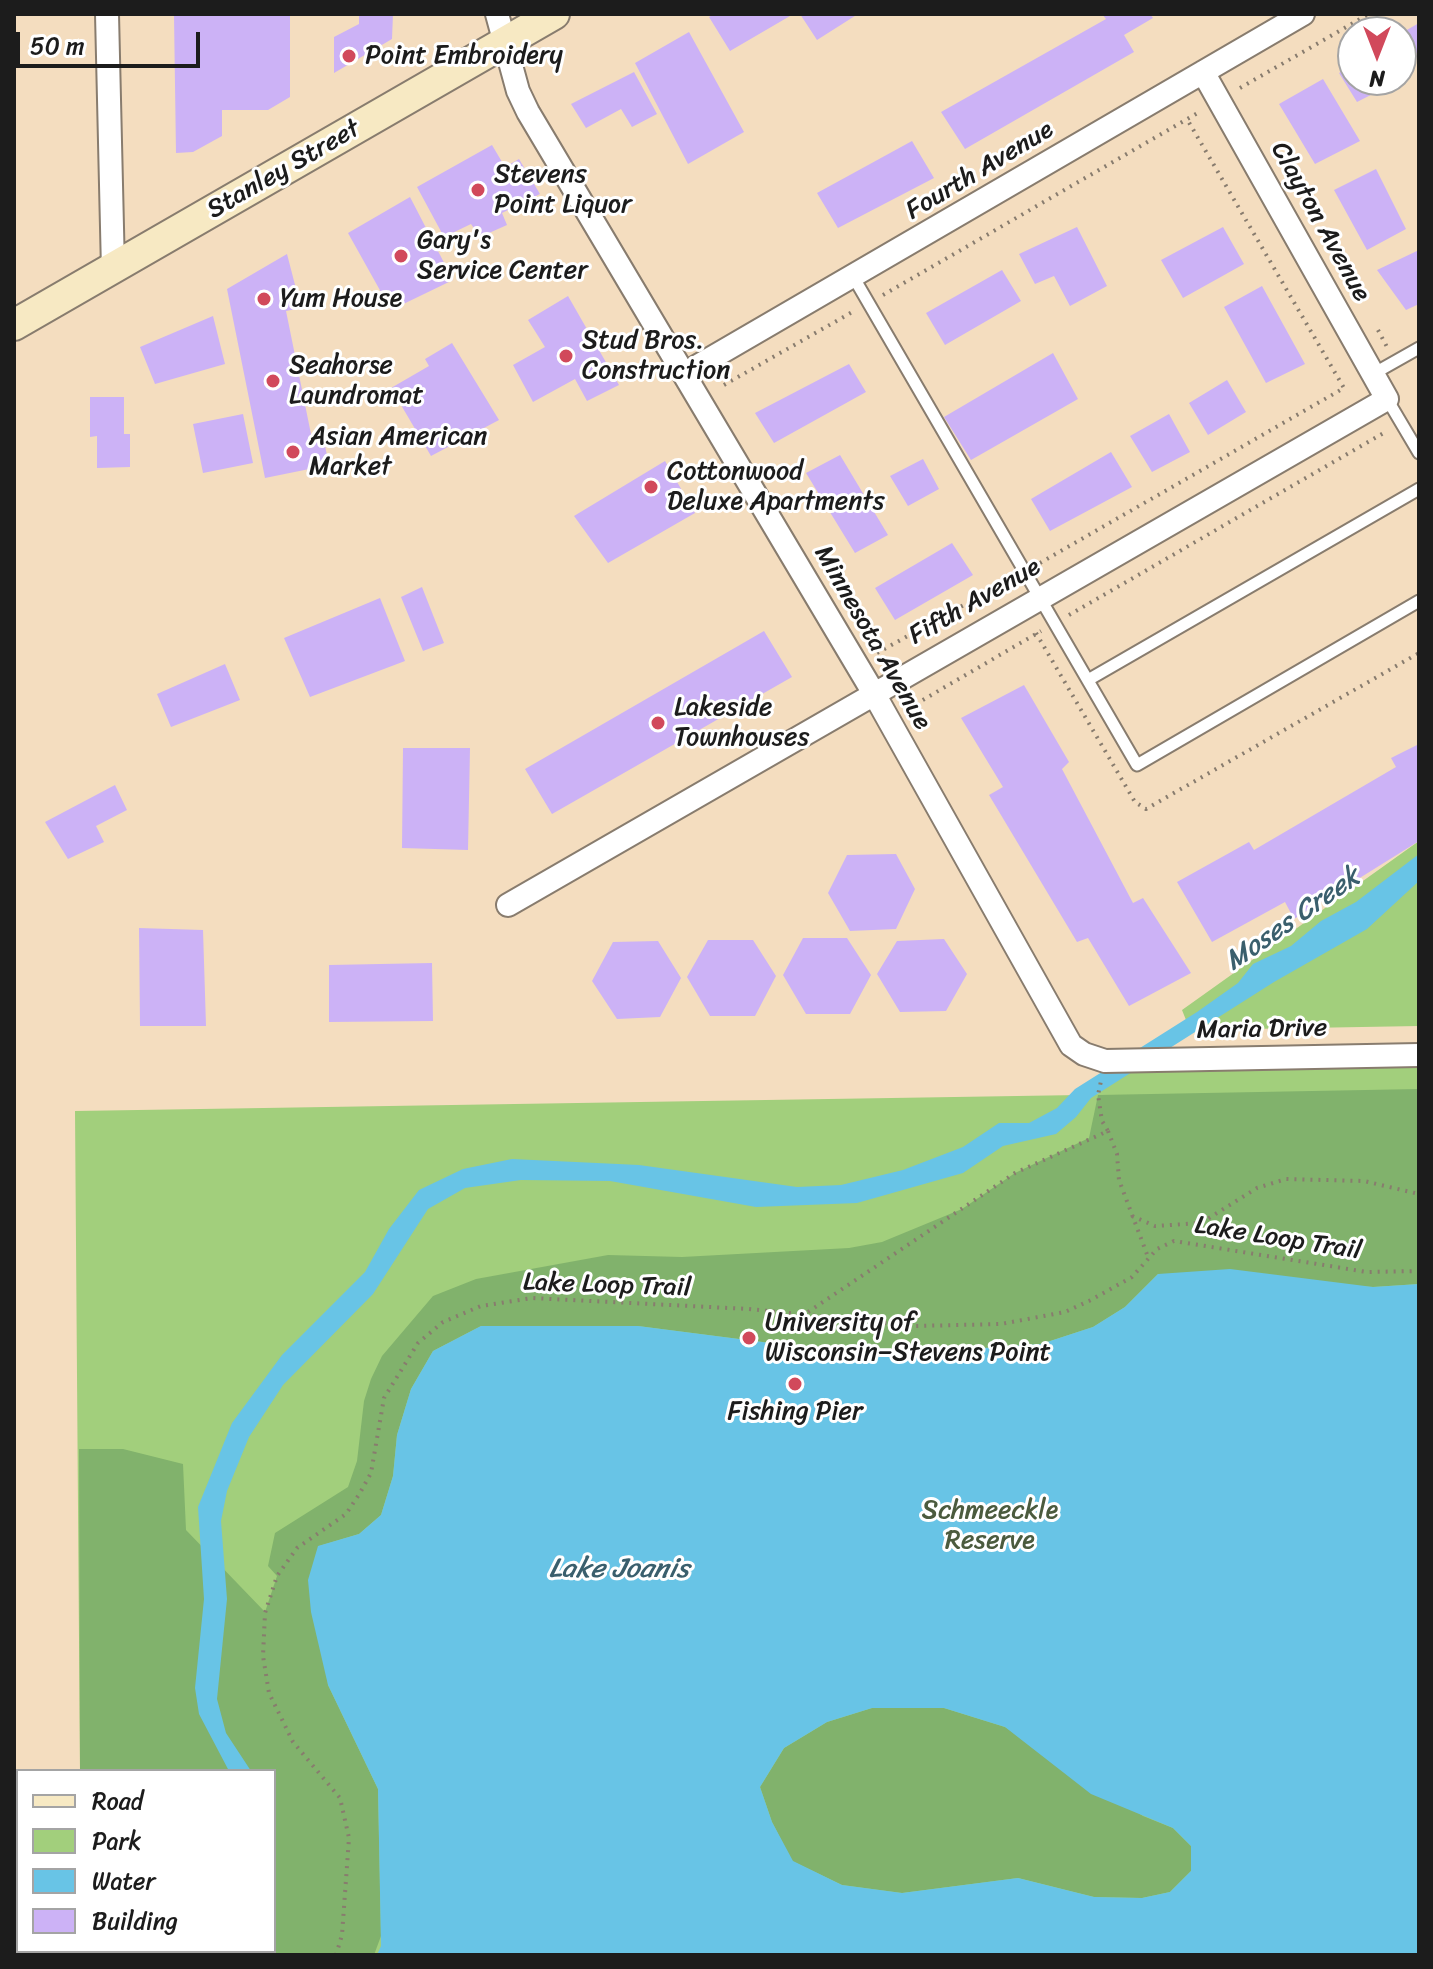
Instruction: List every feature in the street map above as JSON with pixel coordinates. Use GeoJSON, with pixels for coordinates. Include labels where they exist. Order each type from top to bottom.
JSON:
{"type":"FeatureCollection","features":[{"type":"Feature","properties":{"kind":"street"},"geometry":{"type":"LineString","coordinates":[[107,14],[113,270]]}},
{"type":"Feature","properties":{"kind":"street","name":"Minnesota Avenue"},"geometry":{"type":"LineString","coordinates":[[497,14],[528,112],[873,692],[1059,1030],[1084,1054],[1105,1061]]}},
{"type":"Feature","properties":{"kind":"street","name":"Stanley Street"},"geometry":{"type":"LineString","coordinates":[[14,325],[554,14]]}},
{"type":"Feature","properties":{"kind":"street","name":"Fourth Avenue"},"geometry":{"type":"LineString","coordinates":[[684,374],[854,278],[1303,14]]}},
{"type":"Feature","properties":{"kind":"street","name":"Clayton Avenue"},"geometry":{"type":"LineString","coordinates":[[1203,72],[1387,399]]}},
{"type":"Feature","properties":{"kind":"street","name":"Fifth Avenue"},"geometry":{"type":"LineString","coordinates":[[508,905],[873,692],[1387,399]]}},
{"type":"Feature","properties":{"kind":"street","name":"Maria Drive"},"geometry":{"type":"LineString","coordinates":[[1105,1061],[1419,1055]]}},
{"type":"Feature","properties":{"kind":"lane"},"geometry":{"type":"LineString","coordinates":[[854,278],[1137,765],[1419,601]]}},
{"type":"Feature","properties":{"kind":"lane"},"geometry":{"type":"LineString","coordinates":[[1373,374],[1419,348]]}},
{"type":"Feature","properties":{"kind":"lane"},"geometry":{"type":"LineString","coordinates":[[1387,399],[1419,453]]}},
{"type":"Feature","properties":{"kind":"lane"},"geometry":{"type":"LineString","coordinates":[[1088,680],[1419,489]]}},
{"type":"Feature","properties":{"kind":"path"},"geometry":{"type":"LineString","coordinates":[[724,385],[1369,14]]}},
{"type":"Feature","properties":{"kind":"path"},"geometry":{"type":"LineString","coordinates":[[877,653],[1025,572],[1344,388],[1187,119]]}},
{"type":"Feature","properties":{"kind":"path"},"geometry":{"type":"LineString","coordinates":[[909,708],[1403,422]]}},
{"type":"Feature","properties":{"kind":"path"},"geometry":{"type":"LineString","coordinates":[[1105,1061],[1098,1095],[1102,1121],[1108,1131],[1132,1216],[1148,1258]]}},
{"type":"Feature","properties":{"kind":"path"},"geometry":{"type":"LineString","coordinates":[[806,1314],[1015,1173],[1108,1131]]}},
{"type":"Feature","properties":{"kind":"path"},"geometry":{"type":"LineString","coordinates":[[1132,1216],[1155,1226],[1201,1223],[1257,1188],[1286,1179],[1364,1181],[1419,1194]]}},
{"type":"Feature","properties":{"kind":"path","name":"Lake Loop Trail"},"geometry":{"type":"LineString","coordinates":[[336,1955],[342,1935],[349,1838],[340,1798],[293,1742],[269,1693],[263,1656],[265,1613],[277,1576],[297,1548],[346,1514],[366,1483],[376,1454],[384,1398],[418,1343],[443,1322],[481,1306],[532,1298],[806,1314],[916,1326],[1001,1324],[1065,1312],[1116,1287],[1141,1268],[1157,1249],[1174,1241],[1367,1272],[1419,1271]]}},
{"type":"Feature","properties":{"kind":"path"},"geometry":{"type":"LineString","coordinates":[[15,1955],[27,1955]]}},
{"type":"Feature","properties":{"kind":"green space"},"geometry":{"type":"Polygon","coordinates":[[[1419,841],[1419,1026],[1190,1030],[1182,1010],[1419,841]]]}},
{"type":"Feature","properties":{"kind":"green space","name":"Schmeeckle Reserve"},"geometry":{"type":"Polygon","coordinates":[[[1419,1055],[1419,1955],[14,1955],[16,1878],[16,1953],[276,1953],[276,1769],[80,1769],[75,1111],[1080,1095],[1089,1091],[1098,1094],[1105,1061],[1419,1055]]]}},
{"type":"Feature","properties":{"kind":"green space"},"geometry":{"type":"Polygon","coordinates":[[[1419,1089],[1419,1284],[1373,1287],[1158,1274],[1125,1307],[1093,1327],[1041,1344],[898,1354],[809,1348],[638,1326],[481,1326],[433,1351],[411,1389],[397,1435],[393,1476],[381,1515],[359,1534],[319,1546],[328,1685],[378,1789],[381,1936],[374,1955],[28,1955],[276,1953],[276,1769],[80,1769],[79,1449],[123,1449],[183,1464],[186,1530],[265,1612],[277,1576],[268,1566],[275,1533],[348,1487],[357,1461],[364,1401],[371,1379],[382,1356],[433,1296],[476,1279],[608,1255],[682,1257],[849,1248],[882,1242],[962,1209],[1015,1173],[1089,1138],[1098,1095],[1419,1089]]]}},
{"type":"Feature","properties":{"kind":"green space"},"geometry":{"type":"Polygon","coordinates":[[[872,1708],[944,1708],[1005,1727],[1143,1816],[1173,1828],[1191,1846],[1191,1871],[1170,1892],[1142,1898],[1094,1897],[1018,1878],[902,1893],[842,1885],[792,1861],[772,1822],[760,1787],[784,1748],[827,1722],[872,1708]]]}},
{"type":"Feature","properties":{"kind":"water"},"geometry":{"type":"Polygon","coordinates":[[[1419,854],[1419,881],[1367,929],[1274,982],[1091,1098],[1076,1117],[1056,1134],[1003,1146],[963,1173],[857,1203],[756,1207],[610,1181],[521,1180],[465,1188],[428,1209],[373,1294],[283,1385],[249,1437],[227,1491],[221,1521],[227,1599],[217,1699],[226,1733],[250,1769],[228,1769],[199,1714],[195,1688],[204,1599],[198,1507],[232,1423],[282,1355],[365,1272],[389,1229],[419,1190],[463,1169],[512,1159],[639,1165],[797,1187],[841,1185],[903,1170],[963,1147],[999,1123],[1029,1123],[1057,1108],[1075,1089],[1238,983],[1253,964],[1291,946],[1321,921],[1356,902],[1419,854]]]}},
{"type":"Feature","properties":{"kind":"water","name":"Lake Joanis"},"geometry":{"type":"Polygon","coordinates":[[[1230,1269],[1373,1287],[1419,1284],[1419,1955],[377,1955],[381,1946],[378,1789],[328,1685],[311,1612],[308,1580],[318,1546],[359,1534],[381,1515],[393,1476],[397,1435],[411,1389],[433,1351],[481,1326],[638,1326],[809,1348],[898,1354],[1041,1344],[1093,1327],[1125,1307],[1158,1274],[1230,1269]],[[872,1708],[827,1722],[784,1748],[760,1787],[772,1822],[793,1861],[842,1885],[902,1893],[1018,1878],[1094,1897],[1142,1898],[1170,1892],[1191,1871],[1191,1846],[1173,1828],[1091,1794],[1005,1727],[944,1708],[872,1708]]]}},
{"type":"Feature","properties":{"kind":"building","name":"Point Embroidery"},"geometry":{"type":"Polygon","coordinates":[[[359,14],[393,14],[392,39],[334,73],[334,37],[359,24],[359,14]]]}},
{"type":"Feature","properties":{"kind":"building"},"geometry":{"type":"Polygon","coordinates":[[[714,14],[790,16],[730,51],[709,17],[714,14]]]}},
{"type":"Feature","properties":{"kind":"building"},"geometry":{"type":"Polygon","coordinates":[[[800,14],[858,14],[817,40],[800,14]]]}},
{"type":"Feature","properties":{"kind":"building"},"geometry":{"type":"Polygon","coordinates":[[[1102,14],[1150,14],[1153,18],[1124,35],[1134,52],[965,149],[941,112],[1106,19],[1102,14]]]}},
{"type":"Feature","properties":{"kind":"building"},"geometry":{"type":"Polygon","coordinates":[[[174,16],[290,16],[290,97],[268,110],[222,110],[222,136],[193,152],[176,153],[174,16]]]}},
{"type":"Feature","properties":{"kind":"building"},"geometry":{"type":"Polygon","coordinates":[[[1419,23],[1419,58],[1417,54],[1419,23]]]}},
{"type":"Feature","properties":{"kind":"building"},"geometry":{"type":"Polygon","coordinates":[[[689,32],[744,132],[688,164],[635,63],[689,32]]]}},
{"type":"Feature","properties":{"kind":"building"},"geometry":{"type":"Polygon","coordinates":[[[634,72],[657,114],[632,127],[621,109],[586,128],[571,104],[634,72]]]}},
{"type":"Feature","properties":{"kind":"building"},"geometry":{"type":"Polygon","coordinates":[[[1323,79],[1360,141],[1315,164],[1279,104],[1323,79]]]}},
{"type":"Feature","properties":{"kind":"building"},"geometry":{"type":"Polygon","coordinates":[[[1353,96],[1369,96],[1357,102],[1353,96]]]}},
{"type":"Feature","properties":{"kind":"building"},"geometry":{"type":"Polygon","coordinates":[[[912,141],[934,178],[838,228],[817,193],[912,141]]]}},
{"type":"Feature","properties":{"kind":"building","name":"Stevens Point Liquor"},"geometry":{"type":"Polygon","coordinates":[[[492,145],[505,167],[519,159],[540,194],[502,213],[507,225],[480,237],[471,224],[444,237],[417,187],[492,145]]]}},
{"type":"Feature","properties":{"kind":"building"},"geometry":{"type":"Polygon","coordinates":[[[1376,169],[1406,229],[1367,250],[1334,190],[1376,169]]]}},
{"type":"Feature","properties":{"kind":"building","name":"Gary's Service Center"},"geometry":{"type":"Polygon","coordinates":[[[410,197],[453,280],[391,310],[348,233],[410,197]]]}},
{"type":"Feature","properties":{"kind":"building"},"geometry":{"type":"Polygon","coordinates":[[[1077,227],[1107,286],[1070,306],[1054,276],[1035,284],[1019,254],[1077,227]]]}},
{"type":"Feature","properties":{"kind":"building"},"geometry":{"type":"Polygon","coordinates":[[[1223,227],[1244,264],[1183,298],[1161,260],[1223,227]]]}},
{"type":"Feature","properties":{"kind":"building"},"geometry":{"type":"Polygon","coordinates":[[[1419,250],[1419,304],[1406,310],[1377,270],[1419,250]]]}},
{"type":"Feature","properties":{"kind":"building"},"geometry":{"type":"Polygon","coordinates":[[[287,254],[301,308],[286,311],[312,439],[323,436],[329,465],[265,478],[227,289],[287,254]]]}},
{"type":"Feature","properties":{"kind":"building"},"geometry":{"type":"Polygon","coordinates":[[[1002,270],[1021,301],[945,345],[926,313],[1002,270]]]}},
{"type":"Feature","properties":{"kind":"building"},"geometry":{"type":"Polygon","coordinates":[[[1262,286],[1305,364],[1266,383],[1224,307],[1262,286]]]}},
{"type":"Feature","properties":{"kind":"building","name":"Stud Bros. Construction"},"geometry":{"type":"Polygon","coordinates":[[[568,296],[619,385],[587,401],[575,379],[533,402],[513,365],[545,347],[528,320],[568,296]]]}},
{"type":"Feature","properties":{"kind":"building"},"geometry":{"type":"Polygon","coordinates":[[[213,316],[225,364],[155,384],[140,347],[213,316]]]}},
{"type":"Feature","properties":{"kind":"building"},"geometry":{"type":"Polygon","coordinates":[[[452,343],[499,420],[431,456],[391,388],[429,366],[425,359],[452,343]]]}},
{"type":"Feature","properties":{"kind":"building"},"geometry":{"type":"Polygon","coordinates":[[[1053,353],[1078,399],[971,460],[944,417],[1053,353]]]}},
{"type":"Feature","properties":{"kind":"building"},"geometry":{"type":"Polygon","coordinates":[[[849,364],[866,392],[774,443],[755,413],[849,364]]]}},
{"type":"Feature","properties":{"kind":"building"},"geometry":{"type":"Polygon","coordinates":[[[1227,380],[1246,412],[1208,435],[1189,403],[1227,380]]]}},
{"type":"Feature","properties":{"kind":"building"},"geometry":{"type":"Polygon","coordinates":[[[90,397],[124,397],[124,434],[130,434],[130,467],[97,468],[97,436],[90,437],[90,397]]]}},
{"type":"Feature","properties":{"kind":"building"},"geometry":{"type":"Polygon","coordinates":[[[243,414],[253,463],[203,473],[193,424],[243,414]]]}},
{"type":"Feature","properties":{"kind":"building"},"geometry":{"type":"Polygon","coordinates":[[[1169,414],[1190,452],[1152,472],[1130,436],[1169,414]]]}},
{"type":"Feature","properties":{"kind":"building"},"geometry":{"type":"Polygon","coordinates":[[[1111,452],[1132,487],[1050,531],[1031,499],[1111,452]]]}},
{"type":"Feature","properties":{"kind":"building"},"geometry":{"type":"Polygon","coordinates":[[[840,455],[888,535],[855,553],[806,473],[840,455]]]}},
{"type":"Feature","properties":{"kind":"building"},"geometry":{"type":"Polygon","coordinates":[[[923,459],[939,489],[908,506],[890,476],[923,459]]]}},
{"type":"Feature","properties":{"kind":"building","name":"Cottonwood Deluxe Apartments"},"geometry":{"type":"Polygon","coordinates":[[[665,461],[695,513],[608,563],[574,516],[665,461]]]}},
{"type":"Feature","properties":{"kind":"building"},"geometry":{"type":"Polygon","coordinates":[[[952,543],[973,575],[895,620],[875,588],[952,543]]]}},
{"type":"Feature","properties":{"kind":"building"},"geometry":{"type":"Polygon","coordinates":[[[422,587],[444,643],[423,651],[401,597],[422,587]]]}},
{"type":"Feature","properties":{"kind":"building"},"geometry":{"type":"Polygon","coordinates":[[[380,598],[405,661],[310,697],[284,638],[380,598]]]}},
{"type":"Feature","properties":{"kind":"building","name":"Lakeside Townhouses"},"geometry":{"type":"Polygon","coordinates":[[[764,631],[792,677],[552,814],[525,769],[764,631]]]}},
{"type":"Feature","properties":{"kind":"building"},"geometry":{"type":"Polygon","coordinates":[[[225,664],[240,700],[171,727],[157,694],[225,664]]]}},
{"type":"Feature","properties":{"kind":"building"},"geometry":{"type":"Polygon","coordinates":[[[1024,685],[1069,762],[1062,769],[1133,903],[1143,898],[1191,973],[1129,1006],[1088,938],[1077,942],[989,795],[1003,787],[961,718],[1024,685]]]}},
{"type":"Feature","properties":{"kind":"building"},"geometry":{"type":"Polygon","coordinates":[[[1419,744],[1419,841],[1294,919],[1285,902],[1212,942],[1177,882],[1249,842],[1254,850],[1396,767],[1391,758],[1419,744]]]}},
{"type":"Feature","properties":{"kind":"building"},"geometry":{"type":"Polygon","coordinates":[[[403,748],[470,748],[468,850],[402,848],[403,748]]]}},
{"type":"Feature","properties":{"kind":"building"},"geometry":{"type":"Polygon","coordinates":[[[115,785],[127,810],[96,826],[104,842],[68,859],[45,822],[115,785]]]}},
{"type":"Feature","properties":{"kind":"building"},"geometry":{"type":"Polygon","coordinates":[[[896,854],[915,889],[896,929],[850,931],[828,893],[847,855],[896,854]]]}},
{"type":"Feature","properties":{"kind":"building"},"geometry":{"type":"Polygon","coordinates":[[[139,928],[203,930],[206,1026],[140,1026],[139,928]]]}},
{"type":"Feature","properties":{"kind":"building"},"geometry":{"type":"Polygon","coordinates":[[[803,938],[847,938],[871,975],[850,1014],[806,1014],[783,975],[803,938]]]}},
{"type":"Feature","properties":{"kind":"building"},"geometry":{"type":"Polygon","coordinates":[[[944,939],[967,974],[946,1011],[900,1012],[877,974],[897,941],[944,939]]]}},
{"type":"Feature","properties":{"kind":"building"},"geometry":{"type":"Polygon","coordinates":[[[708,940],[753,940],[776,976],[755,1016],[710,1016],[687,977],[708,940]]]}},
{"type":"Feature","properties":{"kind":"building"},"geometry":{"type":"Polygon","coordinates":[[[658,941],[681,978],[660,1017],[617,1019],[592,981],[613,942],[658,941]]]}},
{"type":"Feature","properties":{"kind":"building"},"geometry":{"type":"Polygon","coordinates":[[[432,963],[433,1021],[329,1022],[329,965],[432,963]]]}},
{"type":"Feature","properties":{"kind":"place","name":"Point Embroidery"},"geometry":{"type":"Point","coordinates":[349,56]}},
{"type":"Feature","properties":{"kind":"place","name":"Stevens Point Liquor"},"geometry":{"type":"Point","coordinates":[478,190]}},
{"type":"Feature","properties":{"kind":"place","name":"Gary's Service Center"},"geometry":{"type":"Point","coordinates":[401,256]}},
{"type":"Feature","properties":{"kind":"place","name":"Yum House"},"geometry":{"type":"Point","coordinates":[264,299]}},
{"type":"Feature","properties":{"kind":"place","name":"Stud Bros. Construction"},"geometry":{"type":"Point","coordinates":[566,356]}},
{"type":"Feature","properties":{"kind":"place","name":"Seahorse Laundromat"},"geometry":{"type":"Point","coordinates":[273,381]}},
{"type":"Feature","properties":{"kind":"place","name":"Asian American Market"},"geometry":{"type":"Point","coordinates":[293,452]}},
{"type":"Feature","properties":{"kind":"place","name":"Cottonwood Deluxe Apartments"},"geometry":{"type":"Point","coordinates":[651,487]}},
{"type":"Feature","properties":{"kind":"place","name":"Lakeside Townhouses"},"geometry":{"type":"Point","coordinates":[658,723]}},
{"type":"Feature","properties":{"kind":"place","name":"University of Wisconsin–Stevens Point"},"geometry":{"type":"Point","coordinates":[749,1338]}},
{"type":"Feature","properties":{"kind":"place","name":"Fishing Pier"},"geometry":{"type":"Point","coordinates":[795,1384]}},
{"type":"Feature","properties":{"kind":"water label","name":"Moses Creek"},"geometry":{"type":"Point","coordinates":[1293,920]}}]}
